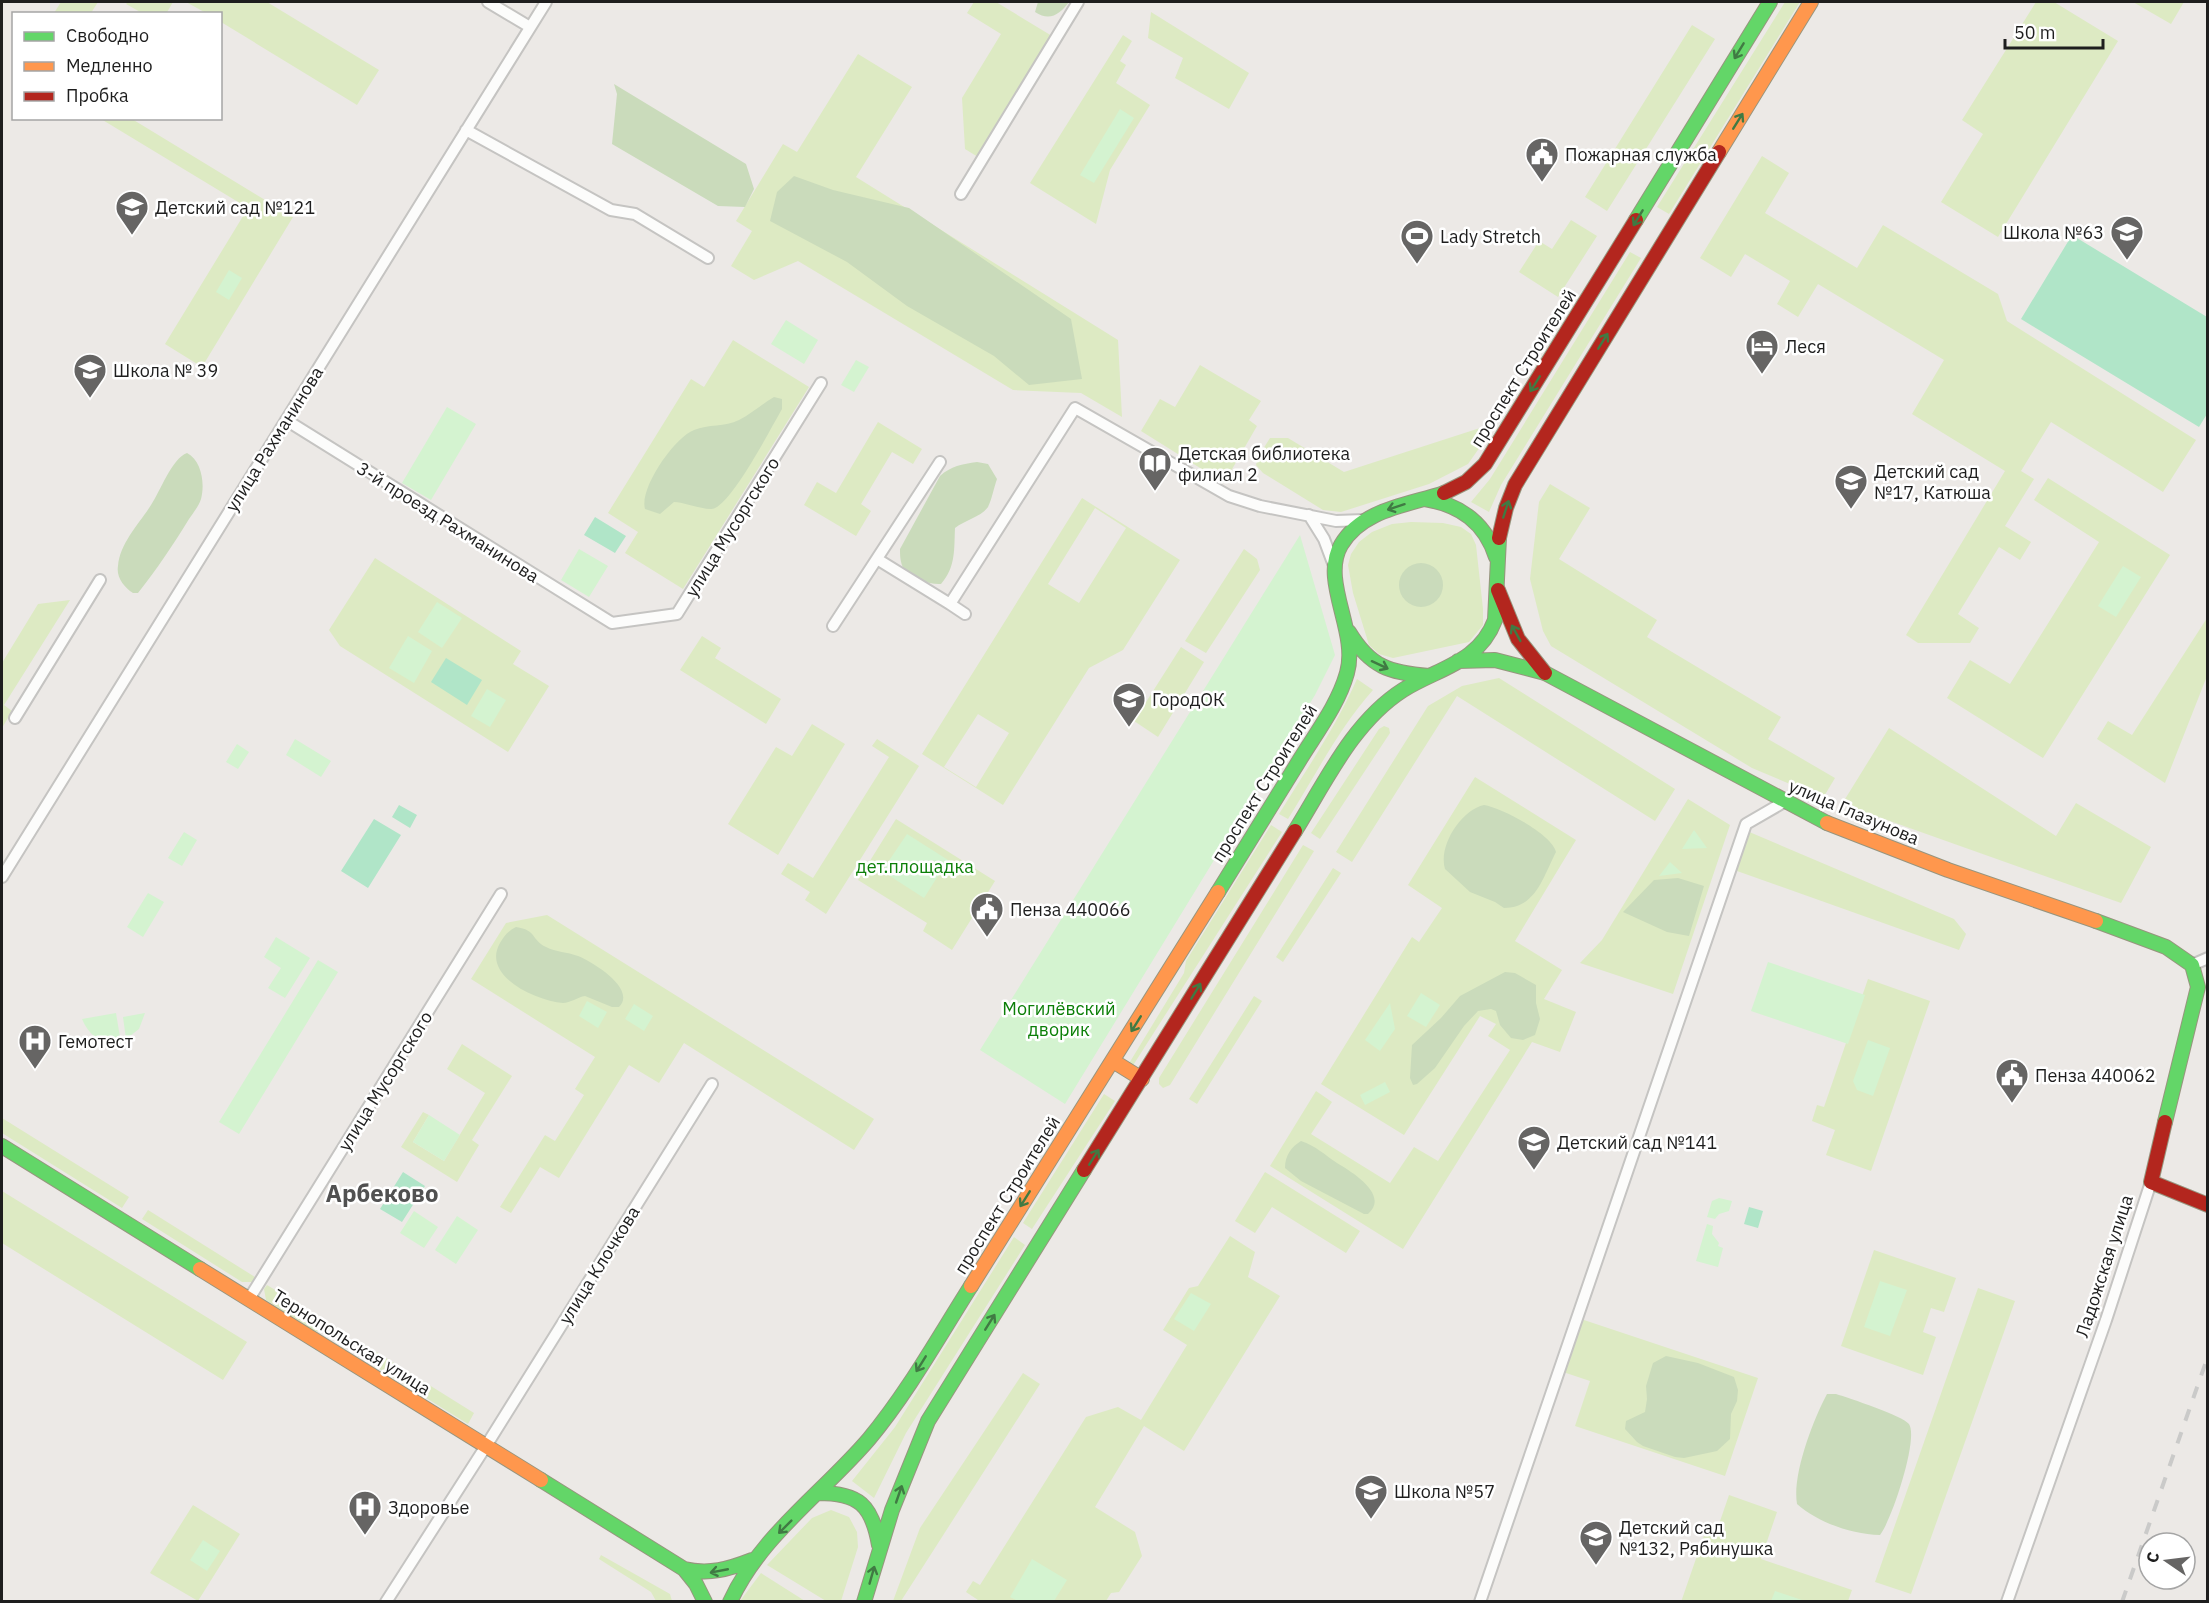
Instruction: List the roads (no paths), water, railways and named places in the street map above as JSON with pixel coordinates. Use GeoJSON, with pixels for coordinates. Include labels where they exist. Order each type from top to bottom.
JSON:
{"type":"FeatureCollection","features":[{"type":"Feature","properties":{"kind":"main road","name":"проспект Строителей"},"geometry":{"type":"LineString","coordinates":[[730,1602],[735,1588],[752,1560],[818,1493],[884,1421],[899,1400],[1325,719],[1344,684],[1350,645],[1335,568],[1338,551],[1344,541],[1351,531],[1365,520],[1381,512],[1458,487],[1471,478],[1490,457],[1770,2]]}},
{"type":"Feature","properties":{"kind":"main road"},"geometry":{"type":"LineString","coordinates":[[864,1602],[879,1549],[914,1450],[928,1421],[1142,1079],[1294,830],[1367,718],[1389,698],[1479,648],[1489,636],[1498,609],[1497,560],[1502,522],[1515,485],[1811,2]]}},
{"type":"Feature","properties":{"kind":"main road"},"geometry":{"type":"LineString","coordinates":[[1424,498],[1450,505],[1473,518],[1488,535],[1497,560]]}},
{"type":"Feature","properties":{"kind":"main road","name":"улица Глазунова"},"geometry":{"type":"LineString","coordinates":[[1498,588],[1518,639],[1545,673]]}},
{"type":"Feature","properties":{"kind":"main road"},"geometry":{"type":"LineString","coordinates":[[1347,629],[1364,656],[1378,665],[1399,672],[1429,676]]}},
{"type":"Feature","properties":{"kind":"main road","name":"улица Глазунова"},"geometry":{"type":"LineString","coordinates":[[1457,662],[1501,661],[1545,673],[1817,819],[1898,852],[2166,947],[2192,965]]}},
{"type":"Feature","properties":{"kind":"main road","name":"Ладожская улица"},"geometry":{"type":"LineString","coordinates":[[2151,1182],[2198,987],[2192,965]]}},
{"type":"Feature","properties":{"kind":"main road"},"geometry":{"type":"LineString","coordinates":[[1113,1061],[1142,1079]]}},
{"type":"Feature","properties":{"kind":"main road","name":"Тернопольская улица"},"geometry":{"type":"LineString","coordinates":[[2,1146],[684,1569],[696,1584],[705,1602]]}},
{"type":"Feature","properties":{"kind":"main road"},"geometry":{"type":"LineString","coordinates":[[2151,1182],[2208,1205]]}},
{"type":"Feature","properties":{"kind":"main road"},"geometry":{"type":"LineString","coordinates":[[818,1493],[836,1492],[861,1501],[870,1510],[876,1524],[879,1549]]}},
{"type":"Feature","properties":{"kind":"main road","name":"Тернопольская улица"},"geometry":{"type":"LineString","coordinates":[[684,1569],[711,1574],[752,1560]]}},
{"type":"Feature","properties":{"kind":"street"},"geometry":{"type":"LineString","coordinates":[[488,2],[530,27]]}},
{"type":"Feature","properties":{"kind":"street","name":"улица Рахманинова"},"geometry":{"type":"LineString","coordinates":[[2,877],[546,2]]}},
{"type":"Feature","properties":{"kind":"street"},"geometry":{"type":"LineString","coordinates":[[961,194],[1078,2]]}},
{"type":"Feature","properties":{"kind":"street"},"geometry":{"type":"LineString","coordinates":[[466,130],[611,210],[635,214],[708,258]]}},
{"type":"Feature","properties":{"kind":"street","name":"улица Мусоргского"},"geometry":{"type":"LineString","coordinates":[[612,623],[677,615],[821,383]]}},
{"type":"Feature","properties":{"kind":"street"},"geometry":{"type":"LineString","coordinates":[[950,604],[1075,408],[1229,496],[1260,506],[1309,515],[1343,521],[1365,520]]}},
{"type":"Feature","properties":{"kind":"street","name":"3-й проезд Рахманинова"},"geometry":{"type":"LineString","coordinates":[[285,420],[612,623]]}},
{"type":"Feature","properties":{"kind":"street"},"geometry":{"type":"LineString","coordinates":[[833,626],[940,462]]}},
{"type":"Feature","properties":{"kind":"street"},"geometry":{"type":"LineString","coordinates":[[1309,515],[1330,552],[1335,568]]}},
{"type":"Feature","properties":{"kind":"street"},"geometry":{"type":"LineString","coordinates":[[877,559],[965,614]]}},
{"type":"Feature","properties":{"kind":"street"},"geometry":{"type":"LineString","coordinates":[[15,718],[100,580]]}},
{"type":"Feature","properties":{"kind":"street"},"geometry":{"type":"LineString","coordinates":[[1479,1602],[1746,824],[1784,802]]}},
{"type":"Feature","properties":{"kind":"street","name":"улица Мусоргского"},"geometry":{"type":"LineString","coordinates":[[249,1299],[501,894]]}},
{"type":"Feature","properties":{"kind":"street"},"geometry":{"type":"LineString","coordinates":[[2192,965],[2208,958]]}},
{"type":"Feature","properties":{"kind":"street","name":"улица Клочкова"},"geometry":{"type":"LineString","coordinates":[[386,1602],[712,1084]]}},
{"type":"Feature","properties":{"kind":"street","name":"Ладожская улица"},"geometry":{"type":"LineString","coordinates":[[2007,1602],[2106,1320],[2151,1182]]}},
{"type":"Feature","properties":{"kind":"railway"},"geometry":{"type":"LineString","coordinates":[[2122,1602],[2208,1356]]}},
{"type":"Feature","properties":{"kind":"place","name":"Пожарная служба"},"geometry":{"type":"Point","coordinates":[1542,183]}},
{"type":"Feature","properties":{"kind":"place","name":"Детский сад №121"},"geometry":{"type":"Point","coordinates":[132,236]}},
{"type":"Feature","properties":{"kind":"place","name":"Школа №63"},"geometry":{"type":"Point","coordinates":[2127,261]}},
{"type":"Feature","properties":{"kind":"place","name":"Lady Stretch"},"geometry":{"type":"Point","coordinates":[1417,265]}},
{"type":"Feature","properties":{"kind":"place","name":"Леся"},"geometry":{"type":"Point","coordinates":[1762,375]}},
{"type":"Feature","properties":{"kind":"place","name":"Школа № 39"},"geometry":{"type":"Point","coordinates":[90,399]}},
{"type":"Feature","properties":{"kind":"place","name":"Детская библиотека филиал 2"},"geometry":{"type":"Point","coordinates":[1155,492]}},
{"type":"Feature","properties":{"kind":"place","name":"Детский сад №17, Катюша"},"geometry":{"type":"Point","coordinates":[1851,510]}},
{"type":"Feature","properties":{"kind":"place","name":"ГородОК"},"geometry":{"type":"Point","coordinates":[1129,728]}},
{"type":"Feature","properties":{"kind":"place","name":"Пенза 440066"},"geometry":{"type":"Point","coordinates":[987,938]}},
{"type":"Feature","properties":{"kind":"place","name":"Гемотест"},"geometry":{"type":"Point","coordinates":[35,1070]}},
{"type":"Feature","properties":{"kind":"place","name":"Пенза 440062"},"geometry":{"type":"Point","coordinates":[2012,1104]}},
{"type":"Feature","properties":{"kind":"place","name":"Детский сад №141"},"geometry":{"type":"Point","coordinates":[1534,1171]}},
{"type":"Feature","properties":{"kind":"place","name":"Школа №57"},"geometry":{"type":"Point","coordinates":[1371,1520]}},
{"type":"Feature","properties":{"kind":"place","name":"Здоровье"},"geometry":{"type":"Point","coordinates":[365,1536]}},
{"type":"Feature","properties":{"kind":"place","name":"Детский сад №132, Рябинушка"},"geometry":{"type":"Point","coordinates":[1596,1566]}},
{"type":"Feature","properties":{"kind":"district","name":"Арбеково"},"geometry":{"type":"Point","coordinates":[382,1193]}},
{"type":"Feature","properties":{"kind":"park label","name":"дет.площадка"},"geometry":{"type":"Point","coordinates":[915,866]}},
{"type":"Feature","properties":{"kind":"park label","name":"Могилёвский дворик"},"geometry":{"type":"Point","coordinates":[1059,1018]}}]}
